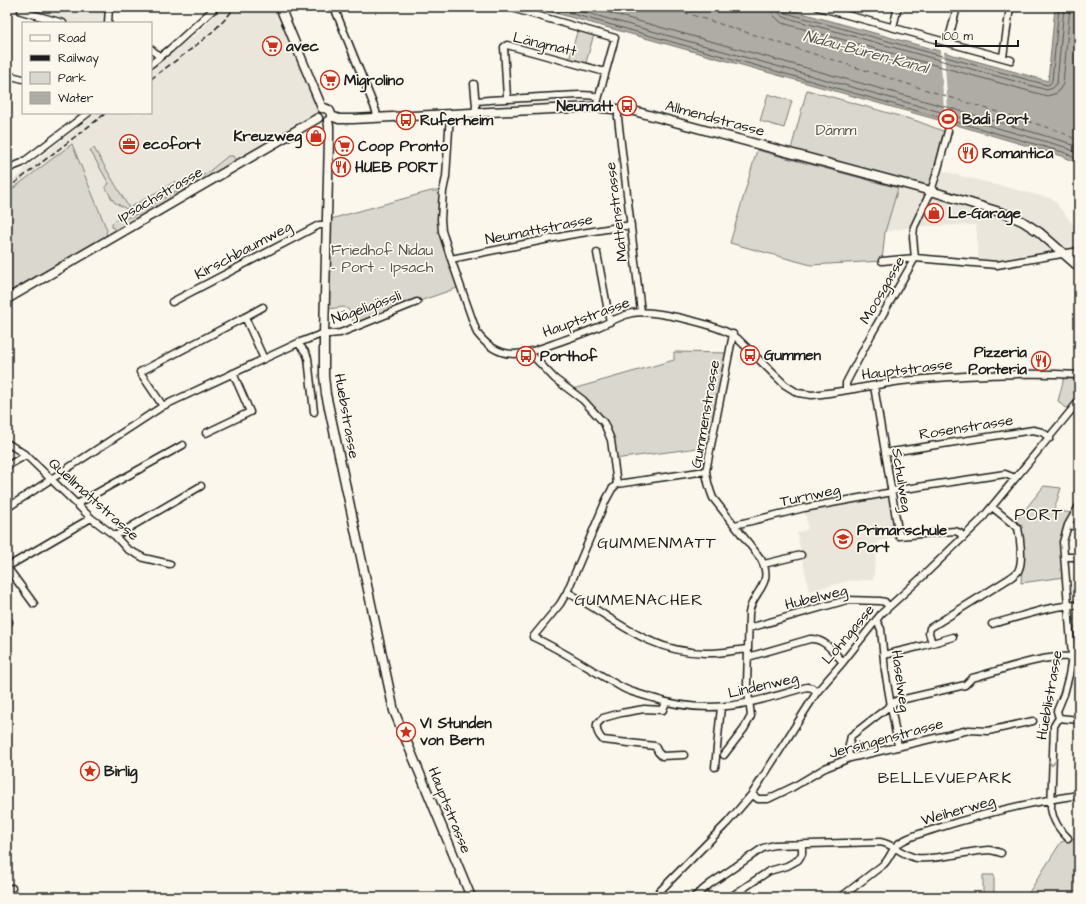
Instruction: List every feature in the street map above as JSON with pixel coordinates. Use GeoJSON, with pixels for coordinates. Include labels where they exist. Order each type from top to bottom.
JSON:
{"type":"FeatureCollection","features":[{"type":"Feature","properties":{"kind":"main road"},"geometry":{"type":"LineString","coordinates":[[280,7],[322,108]]}},
{"type":"Feature","properties":{"kind":"main road","name":"Allmendstrasse"},"geometry":{"type":"LineString","coordinates":[[329,118],[377,118],[596,107],[634,110],[931,191],[997,211],[1015,218],[1039,232],[1079,267]]}},
{"type":"Feature","properties":{"kind":"main road"},"geometry":{"type":"LineString","coordinates":[[322,108],[328,109],[330,112],[329,118],[321,121],[318,118],[318,112],[322,108]]}},
{"type":"Feature","properties":{"kind":"main road","name":"Ipsachstrasse"},"geometry":{"type":"LineString","coordinates":[[7,299],[318,118]]}},
{"type":"Feature","properties":{"kind":"main road","name":"Huebstrasse"},"geometry":{"type":"LineString","coordinates":[[329,118],[324,376],[326,394],[394,711]]}},
{"type":"Feature","properties":{"kind":"main road","name":"Hauptstrasse"},"geometry":{"type":"LineString","coordinates":[[394,711],[471,897]]}},
{"type":"Feature","properties":{"kind":"street"},"geometry":{"type":"LineString","coordinates":[[108,22],[109,7]]}},
{"type":"Feature","properties":{"kind":"street"},"geometry":{"type":"LineString","coordinates":[[152,63],[216,7]]}},
{"type":"Feature","properties":{"kind":"street"},"geometry":{"type":"LineString","coordinates":[[334,7],[376,111],[377,118]]}},
{"type":"Feature","properties":{"kind":"street"},"geometry":{"type":"LineString","coordinates":[[508,7],[615,38],[596,107]]}},
{"type":"Feature","properties":{"kind":"street"},"geometry":{"type":"LineString","coordinates":[[818,7],[1011,60]]}},
{"type":"Feature","properties":{"kind":"street"},"geometry":{"type":"LineString","coordinates":[[893,28],[898,7]]}},
{"type":"Feature","properties":{"kind":"street"},"geometry":{"type":"LineString","coordinates":[[948,42],[957,7]]}},
{"type":"Feature","properties":{"kind":"street"},"geometry":{"type":"LineString","coordinates":[[1003,57],[1010,7]]}},
{"type":"Feature","properties":{"kind":"street"},"geometry":{"type":"LineString","coordinates":[[20,11],[59,22]]}},
{"type":"Feature","properties":{"kind":"street","name":"Längmatt"},"geometry":{"type":"LineString","coordinates":[[507,98],[504,47],[507,45],[605,72]]}},
{"type":"Feature","properties":{"kind":"street"},"geometry":{"type":"LineString","coordinates":[[152,50],[160,57]]}},
{"type":"Feature","properties":{"kind":"street"},"geometry":{"type":"LineString","coordinates":[[7,75],[22,80]]}},
{"type":"Feature","properties":{"kind":"street"},"geometry":{"type":"LineString","coordinates":[[474,84],[476,101],[475,113]]}},
{"type":"Feature","properties":{"kind":"street"},"geometry":{"type":"LineString","coordinates":[[476,101],[507,98],[592,95],[598,97]]}},
{"type":"Feature","properties":{"kind":"street","name":"Mattenstrasse"},"geometry":{"type":"LineString","coordinates":[[618,108],[641,312]]}},
{"type":"Feature","properties":{"kind":"street"},"geometry":{"type":"LineString","coordinates":[[7,169],[22,163],[87,114]]}},
{"type":"Feature","properties":{"kind":"street","name":"Hauptstrasse"},"geometry":{"type":"LineString","coordinates":[[450,114],[441,219],[443,234],[477,333],[484,343],[503,353],[518,354],[529,352],[625,316],[641,312],[709,324],[733,334],[785,385],[798,392],[812,395],[902,381],[997,374],[1037,373],[1079,375]]}},
{"type":"Feature","properties":{"kind":"street","name":"Moosgasse"},"geometry":{"type":"LineString","coordinates":[[846,390],[846,383],[871,335],[915,258],[913,237],[914,227],[931,191],[948,131]]}},
{"type":"Feature","properties":{"kind":"street","name":"Kirschbaumweg"},"geometry":{"type":"LineString","coordinates":[[172,302],[319,225],[327,225]]}},
{"type":"Feature","properties":{"kind":"street","name":"Neumattstrasse"},"geometry":{"type":"LineString","coordinates":[[451,259],[569,235],[632,225]]}},
{"type":"Feature","properties":{"kind":"street"},"geometry":{"type":"LineString","coordinates":[[882,261],[915,258],[997,265],[1079,251]]}},
{"type":"Feature","properties":{"kind":"street"},"geometry":{"type":"LineString","coordinates":[[597,253],[610,322]]}},
{"type":"Feature","properties":{"kind":"street","name":"Nägeligässli"},"geometry":{"type":"LineString","coordinates":[[7,508],[163,406],[298,343],[324,334],[340,333],[417,302]]}},
{"type":"Feature","properties":{"kind":"street"},"geometry":{"type":"LineString","coordinates":[[163,406],[140,372],[245,318],[262,307]]}},
{"type":"Feature","properties":{"kind":"street"},"geometry":{"type":"LineString","coordinates":[[245,318],[264,359]]}},
{"type":"Feature","properties":{"kind":"street","name":"Gummenstrasse"},"geometry":{"type":"LineString","coordinates":[[733,334],[706,471],[708,487],[713,498],[764,564]]}},
{"type":"Feature","properties":{"kind":"street"},"geometry":{"type":"LineString","coordinates":[[298,343],[308,358],[314,412]]}},
{"type":"Feature","properties":{"kind":"street"},"geometry":{"type":"LineString","coordinates":[[529,352],[555,379],[583,400],[604,423],[611,440],[617,484]]}},
{"type":"Feature","properties":{"kind":"street"},"geometry":{"type":"LineString","coordinates":[[206,433],[250,412],[233,374]]}},
{"type":"Feature","properties":{"kind":"street","name":"Schulweg"},"geometry":{"type":"LineString","coordinates":[[874,386],[899,536],[955,532],[960,533],[963,538]]}},
{"type":"Feature","properties":{"kind":"street","name":"Lohngasse"},"geometry":{"type":"LineString","coordinates":[[654,897],[727,823],[752,794],[817,692],[844,662],[876,620],[888,606],[922,577],[980,521],[1079,401]]}},
{"type":"Feature","properties":{"kind":"street","name":"Rosenstrasse"},"geometry":{"type":"LineString","coordinates":[[885,453],[1033,430],[1042,432],[1050,438]]}},
{"type":"Feature","properties":{"kind":"street","name":"Quellmattstrasse"},"geometry":{"type":"LineString","coordinates":[[7,443],[26,455],[91,518],[115,536],[127,549],[144,558],[170,564]]}},
{"type":"Feature","properties":{"kind":"street"},"geometry":{"type":"LineString","coordinates":[[77,504],[183,445]]}},
{"type":"Feature","properties":{"kind":"street"},"geometry":{"type":"LineString","coordinates":[[7,466],[26,455]]}},
{"type":"Feature","properties":{"kind":"street"},"geometry":{"type":"LineString","coordinates":[[706,471],[617,484],[612,489],[606,500],[567,592],[587,603],[634,634],[664,647],[707,654],[748,649]]}},
{"type":"Feature","properties":{"kind":"street","name":"Turnweg"},"geometry":{"type":"LineString","coordinates":[[735,525],[802,509],[891,491],[1005,474],[1016,478]]}},
{"type":"Feature","properties":{"kind":"street"},"geometry":{"type":"LineString","coordinates":[[115,536],[201,486]]}},
{"type":"Feature","properties":{"kind":"street","name":"Hüeblistrasse"},"geometry":{"type":"LineString","coordinates":[[1068,838],[1058,828],[1052,816],[1050,799],[1054,726],[1060,718],[1057,711],[1064,694],[1072,656],[1063,542],[1068,525],[1079,506]]}},
{"type":"Feature","properties":{"kind":"street"},"geometry":{"type":"LineString","coordinates":[[932,644],[928,633],[930,628],[1010,578],[1019,570],[1020,546],[1018,528],[992,507]]}},
{"type":"Feature","properties":{"kind":"street"},"geometry":{"type":"LineString","coordinates":[[34,604],[7,567],[91,518]]}},
{"type":"Feature","properties":{"kind":"street"},"geometry":{"type":"LineString","coordinates":[[1068,525],[1079,527]]}},
{"type":"Feature","properties":{"kind":"street"},"geometry":{"type":"LineString","coordinates":[[724,755],[744,729],[751,716],[747,684],[750,610],[766,580],[764,564],[801,555]]}},
{"type":"Feature","properties":{"kind":"street"},"geometry":{"type":"LineString","coordinates":[[1065,557],[1079,557]]}},
{"type":"Feature","properties":{"kind":"street","name":"Lindenweg"},"geometry":{"type":"LineString","coordinates":[[567,592],[560,604],[533,636],[554,646],[624,689],[666,702],[698,707],[721,707],[749,703],[807,688],[812,688],[817,692]]}},
{"type":"Feature","properties":{"kind":"street","name":"Hubelweg"},"geometry":{"type":"LineString","coordinates":[[749,628],[847,600],[880,601],[885,602],[888,606]]}},
{"type":"Feature","properties":{"kind":"street"},"geometry":{"type":"LineString","coordinates":[[992,624],[1053,608],[1068,605],[1079,605]]}},
{"type":"Feature","properties":{"kind":"street","name":"Haselweg"},"geometry":{"type":"LineString","coordinates":[[876,620],[881,629],[898,746]]}},
{"type":"Feature","properties":{"kind":"street"},"geometry":{"type":"LineString","coordinates":[[884,655],[932,644],[954,637]]}},
{"type":"Feature","properties":{"kind":"street"},"geometry":{"type":"LineString","coordinates":[[748,657],[816,638],[822,640],[844,662]]}},
{"type":"Feature","properties":{"kind":"street"},"geometry":{"type":"LineString","coordinates":[[850,758],[848,750],[851,736],[896,701],[965,685],[972,678],[1052,658],[1079,656]]}},
{"type":"Feature","properties":{"kind":"street"},"geometry":{"type":"LineString","coordinates":[[666,702],[663,710],[644,709],[603,718],[597,724],[597,732],[603,740],[655,746],[662,756],[684,755]]}},
{"type":"Feature","properties":{"kind":"street"},"geometry":{"type":"LineString","coordinates":[[715,767],[721,707]]}},
{"type":"Feature","properties":{"kind":"street"},"geometry":{"type":"LineString","coordinates":[[1060,718],[1079,720]]}},
{"type":"Feature","properties":{"kind":"street","name":"Jersingenstrasse"},"geometry":{"type":"LineString","coordinates":[[752,794],[758,799],[768,799],[793,787],[825,768],[850,758],[969,730],[988,732],[1033,721]]}},
{"type":"Feature","properties":{"kind":"street","name":"Weiherweg"},"geometry":{"type":"LineString","coordinates":[[894,847],[911,837],[955,823],[1016,806],[1079,795]]}},
{"type":"Feature","properties":{"kind":"street"},"geometry":{"type":"LineString","coordinates":[[694,897],[710,884],[764,848],[774,846],[880,842],[894,847],[904,854],[917,858],[954,856],[990,850],[1001,853]]}},
{"type":"Feature","properties":{"kind":"street"},"geometry":{"type":"LineString","coordinates":[[735,894],[769,871],[787,866],[798,860],[802,854],[802,844]]}},
{"type":"Feature","properties":{"kind":"street"},"geometry":{"type":"LineString","coordinates":[[841,897],[884,864],[888,860],[894,847]]}},
{"type":"Feature","properties":{"kind":"shaded area"},"geometry":{"type":"Polygon","coordinates":[[[7,7],[109,7],[108,22],[60,22],[7,7]]]}},
{"type":"Feature","properties":{"kind":"shaded area"},"geometry":{"type":"Polygon","coordinates":[[[222,7],[280,7],[320,109],[317,116],[111,238],[72,145],[7,193],[7,184],[21,174],[24,168],[34,162],[95,114],[152,114],[152,69],[202,29],[222,7]]]}},
{"type":"Feature","properties":{"kind":"shaded area"},"geometry":{"type":"Polygon","coordinates":[[[942,171],[1053,199],[1079,232],[1079,251],[1026,261],[979,263],[976,225],[917,226],[885,232],[898,188],[942,171]]]}},
{"type":"Feature","properties":{"kind":"shaded area","name":"Primarschule Port"},"geometry":{"type":"Polygon","coordinates":[[[891,491],[899,536],[878,542],[873,580],[848,581],[809,591],[797,533],[808,529],[804,508],[891,491]]]}},
{"type":"Feature","properties":{"kind":"green space"},"geometry":{"type":"Polygon","coordinates":[[[578,29],[594,34],[585,66],[569,60],[578,29]]]}},
{"type":"Feature","properties":{"kind":"green space","name":"Dämm"},"geometry":{"type":"Polygon","coordinates":[[[807,90],[917,121],[948,133],[931,189],[791,149],[807,90]]]}},
{"type":"Feature","properties":{"kind":"green space"},"geometry":{"type":"Polygon","coordinates":[[[768,94],[792,101],[784,128],[760,121],[768,94]]]}},
{"type":"Feature","properties":{"kind":"green space"},"geometry":{"type":"Polygon","coordinates":[[[72,144],[107,230],[106,236],[8,292],[7,193],[72,144]]]}},
{"type":"Feature","properties":{"kind":"green space"},"geometry":{"type":"Polygon","coordinates":[[[94,148],[129,208],[176,181],[177,185],[130,211],[114,202],[105,187],[109,184],[90,150],[94,148]]]}},
{"type":"Feature","properties":{"kind":"green space"},"geometry":{"type":"Polygon","coordinates":[[[757,150],[898,188],[885,232],[882,261],[811,265],[730,243],[757,150]]]}},
{"type":"Feature","properties":{"kind":"green space"},"geometry":{"type":"Polygon","coordinates":[[[228,156],[233,156],[236,161],[189,190],[120,229],[116,230],[112,227],[112,223],[115,220],[133,216],[207,173],[228,156]]]}},
{"type":"Feature","properties":{"kind":"green space","name":"Friedhof Nidau - Port - Ipsach"},"geometry":{"type":"Polygon","coordinates":[[[431,191],[443,191],[441,219],[460,287],[417,302],[355,327],[349,310],[344,307],[328,309],[327,220],[431,191]]]}},
{"type":"Feature","properties":{"kind":"green space"},"geometry":{"type":"Polygon","coordinates":[[[674,352],[729,353],[706,471],[706,447],[614,459],[604,423],[569,390],[674,360],[674,352]]]}},
{"type":"Feature","properties":{"kind":"green space"},"geometry":{"type":"Polygon","coordinates":[[[1064,378],[1079,380],[1079,393],[1069,409],[1064,407],[1058,401],[1064,378]]]}},
{"type":"Feature","properties":{"kind":"green space"},"geometry":{"type":"Polygon","coordinates":[[[1044,486],[1061,488],[1054,510],[1071,513],[1063,531],[1061,546],[1064,577],[1021,583],[1023,555],[1015,522],[1044,486]]]}},
{"type":"Feature","properties":{"kind":"green space"},"geometry":{"type":"Polygon","coordinates":[[[1079,837],[1079,897],[1026,897],[1061,842],[1079,837]]]}},
{"type":"Feature","properties":{"kind":"green space"},"geometry":{"type":"Polygon","coordinates":[[[983,875],[994,875],[994,897],[983,897],[983,875]]]}},
{"type":"Feature","properties":{"kind":"water","name":"Nidau-Büren-Kanal"},"geometry":{"type":"Polygon","coordinates":[[[534,7],[780,7],[1048,81],[1055,7],[1079,7],[1079,164],[1062,156],[960,126],[534,7]]]}},
{"type":"Feature","properties":{"kind":"pier"},"geometry":{"type":"Polygon","coordinates":[[[940,50],[944,51],[949,125],[945,124],[940,50]]]}},
{"type":"Feature","properties":{"kind":"ferry route"},"geometry":{"type":"LineString","coordinates":[[667,7],[1059,131],[1079,141]]}},
{"type":"Feature","properties":{"kind":"railway"},"geometry":{"type":"LineString","coordinates":[[152,78],[207,37],[235,7]]}},
{"type":"Feature","properties":{"kind":"railway"},"geometry":{"type":"LineString","coordinates":[[7,189],[105,114]]}},
{"type":"Feature","properties":{"kind":"place","name":"avec"},"geometry":{"type":"Point","coordinates":[272,46]}},
{"type":"Feature","properties":{"kind":"place","name":"Migrolino"},"geometry":{"type":"Point","coordinates":[330,80]}},
{"type":"Feature","properties":{"kind":"place","name":"Neumatt"},"geometry":{"type":"Point","coordinates":[627,106]}},
{"type":"Feature","properties":{"kind":"place","name":"Badi Port"},"geometry":{"type":"Point","coordinates":[948,119]}},
{"type":"Feature","properties":{"kind":"place","name":"Ruferheim"},"geometry":{"type":"Point","coordinates":[406,120]}},
{"type":"Feature","properties":{"kind":"place","name":"Kreuzweg"},"geometry":{"type":"Point","coordinates":[316,136]}},
{"type":"Feature","properties":{"kind":"place","name":"ecofort"},"geometry":{"type":"Point","coordinates":[129,144]}},
{"type":"Feature","properties":{"kind":"place","name":"Coop Pronto"},"geometry":{"type":"Point","coordinates":[344,146]}},
{"type":"Feature","properties":{"kind":"place","name":"Romantica"},"geometry":{"type":"Point","coordinates":[968,153]}},
{"type":"Feature","properties":{"kind":"place","name":"HUEB PORT"},"geometry":{"type":"Point","coordinates":[341,167]}},
{"type":"Feature","properties":{"kind":"place","name":"Le-Garage"},"geometry":{"type":"Point","coordinates":[934,213]}},
{"type":"Feature","properties":{"kind":"place","name":"Gummen"},"geometry":{"type":"Point","coordinates":[750,355]}},
{"type":"Feature","properties":{"kind":"place","name":"Porthof"},"geometry":{"type":"Point","coordinates":[526,356]}},
{"type":"Feature","properties":{"kind":"place","name":"Pizzeria Porteria"},"geometry":{"type":"Point","coordinates":[1041,361]}},
{"type":"Feature","properties":{"kind":"place","name":"Primarschule Port"},"geometry":{"type":"Point","coordinates":[843,539]}},
{"type":"Feature","properties":{"kind":"place","name":"VI Stunden von Bern"},"geometry":{"type":"Point","coordinates":[406,732]}},
{"type":"Feature","properties":{"kind":"place","name":"Birlig"},"geometry":{"type":"Point","coordinates":[90,771]}},
{"type":"Feature","properties":{"kind":"district","name":"PORT"},"geometry":{"type":"Point","coordinates":[1039,514]}},
{"type":"Feature","properties":{"kind":"district","name":"GUMMENMATT"},"geometry":{"type":"Point","coordinates":[657,542]}},
{"type":"Feature","properties":{"kind":"district","name":"GUMMENACHER"},"geometry":{"type":"Point","coordinates":[639,599]}},
{"type":"Feature","properties":{"kind":"district","name":"BELLEVUEPARK"},"geometry":{"type":"Point","coordinates":[945,777]}}]}
